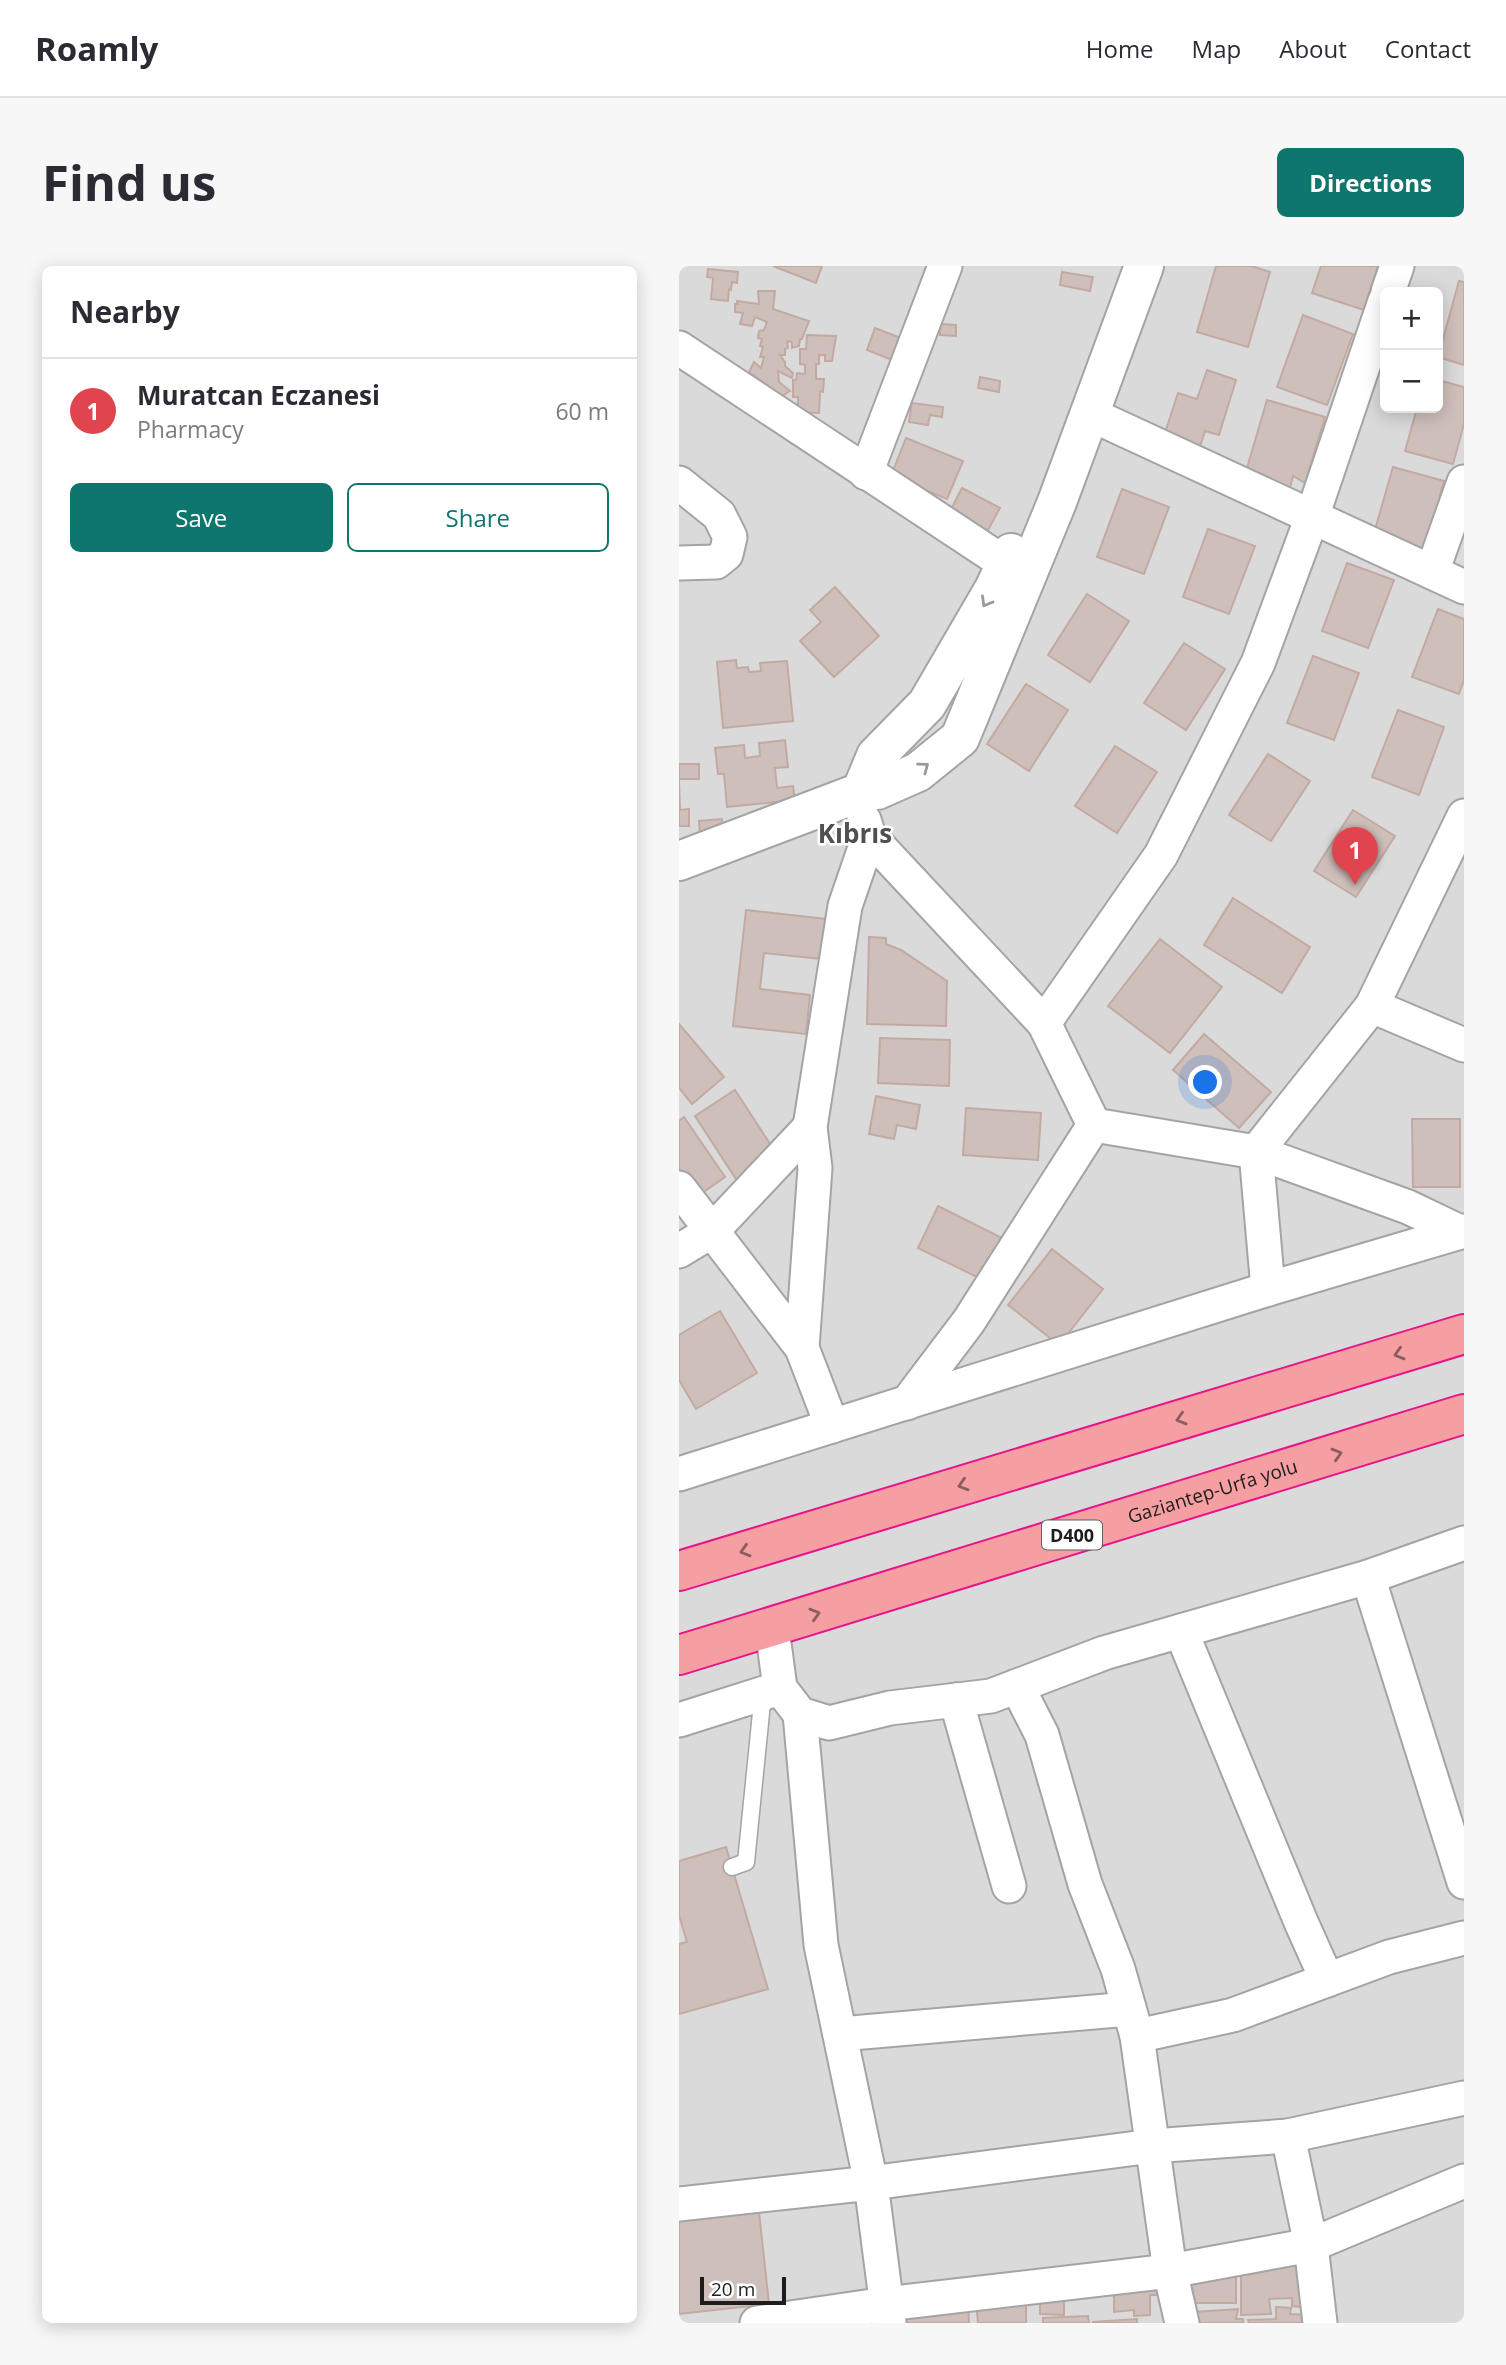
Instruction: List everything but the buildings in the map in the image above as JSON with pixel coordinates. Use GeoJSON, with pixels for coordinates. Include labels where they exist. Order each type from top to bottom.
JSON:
{"type":"FeatureCollection","features":[{"type":"Feature","properties":{"kind":"highway"},"geometry":{"type":"LineString","coordinates":[[679,1571],[1464,1334]]}},
{"type":"Feature","properties":{"kind":"highway","name":"Gaziantep-Urfa yolu"},"geometry":{"type":"LineString","coordinates":[[679,1655],[1464,1414]]}},
{"type":"Feature","properties":{"kind":"street"},"geometry":{"type":"LineString","coordinates":[[866,473],[945,266]]}},
{"type":"Feature","properties":{"kind":"street"},"geometry":{"type":"LineString","coordinates":[[1094,1125],[1044,1023],[869,836],[858,794],[876,756],[927,704],[994,589],[1061,433],[1120,266]]}},
{"type":"Feature","properties":{"kind":"street"},"geometry":{"type":"LineString","coordinates":[[679,861],[858,794],[877,790],[918,772],[960,738],[1057,502],[1144,266]]}},
{"type":"Feature","properties":{"kind":"street"},"geometry":{"type":"LineString","coordinates":[[1390,287],[1397,266]]}},
{"type":"Feature","properties":{"kind":"street"},"geometry":{"type":"LineString","coordinates":[[1044,1023],[1161,855],[1258,663],[1312,517],[1380,316]]}},
{"type":"Feature","properties":{"kind":"street"},"geometry":{"type":"LineString","coordinates":[[679,348],[1006,564]]}},
{"type":"Feature","properties":{"kind":"street"},"geometry":{"type":"LineString","coordinates":[[1090,414],[1464,587]]}},
{"type":"Feature","properties":{"kind":"street"},"geometry":{"type":"LineString","coordinates":[[1432,572],[1464,482]]}},
{"type":"Feature","properties":{"kind":"street"},"geometry":{"type":"LineString","coordinates":[[679,483],[719,515],[730,537],[726,554],[716,562],[679,563]]}},
{"type":"Feature","properties":{"kind":"street"},"geometry":{"type":"LineString","coordinates":[[1268,1289],[1256,1152],[1372,1006],[1464,816]]}},
{"type":"Feature","properties":{"kind":"street"},"geometry":{"type":"LineString","coordinates":[[802,1348],[815,1168],[810,1127],[845,906],[869,836]]}},
{"type":"Feature","properties":{"kind":"street"},"geometry":{"type":"LineString","coordinates":[[1372,1006],[1464,1045]]}},
{"type":"Feature","properties":{"kind":"street"},"geometry":{"type":"LineString","coordinates":[[1094,1125],[1256,1152],[1408,1207],[1462,1231]]}},
{"type":"Feature","properties":{"kind":"street"},"geometry":{"type":"LineString","coordinates":[[907,1402],[969,1321],[1094,1125]]}},
{"type":"Feature","properties":{"kind":"street"},"geometry":{"type":"LineString","coordinates":[[679,1251],[712,1231],[810,1127]]}},
{"type":"Feature","properties":{"kind":"street"},"geometry":{"type":"LineString","coordinates":[[679,1188],[802,1348],[832,1426]]}},
{"type":"Feature","properties":{"kind":"street"},"geometry":{"type":"LineString","coordinates":[[679,1474],[1268,1289],[1462,1231]]}},
{"type":"Feature","properties":{"kind":"street"},"geometry":{"type":"LineString","coordinates":[[771,1690],[800,1714],[829,1723],[890,1708],[991,1696],[1104,1653],[1369,1577],[1464,1543]]}},
{"type":"Feature","properties":{"kind":"street"},"geometry":{"type":"LineString","coordinates":[[1369,1577],[1464,1881]]}},
{"type":"Feature","properties":{"kind":"street"},"geometry":{"type":"LineString","coordinates":[[771,1690],[772,1628]]}},
{"type":"Feature","properties":{"kind":"street"},"geometry":{"type":"LineString","coordinates":[[1181,1631],[1327,1980]]}},
{"type":"Feature","properties":{"kind":"street"},"geometry":{"type":"LineString","coordinates":[[1017,1686],[1042,1735],[1085,1884],[1118,1969],[1133,2023],[1170,2271],[1182,2323]]}},
{"type":"Feature","properties":{"kind":"street"},"geometry":{"type":"LineString","coordinates":[[679,1720],[771,1690]]}},
{"type":"Feature","properties":{"kind":"street"},"geometry":{"type":"LineString","coordinates":[[956,1700],[1009,1886]]}},
{"type":"Feature","properties":{"kind":"street"},"geometry":{"type":"LineString","coordinates":[[800,1714],[821,1945],[871,2183],[888,2313]]}},
{"type":"Feature","properties":{"kind":"street"},"geometry":{"type":"LineString","coordinates":[[840,2034],[1133,2023],[1233,2015],[1389,1957],[1464,1938]]}},
{"type":"Feature","properties":{"kind":"street"},"geometry":{"type":"LineString","coordinates":[[679,2204],[871,2183],[1151,2146],[1288,2136],[1464,2098]]}},
{"type":"Feature","properties":{"kind":"street"},"geometry":{"type":"LineString","coordinates":[[1288,2136],[1311,2245],[1320,2323]]}},
{"type":"Feature","properties":{"kind":"street"},"geometry":{"type":"LineString","coordinates":[[757,2323],[888,2313],[1170,2271],[1311,2245],[1464,2181]]}},
{"type":"Feature","properties":{"kind":"lane"},"geometry":{"type":"LineString","coordinates":[[732,1867],[746,1862],[771,1690]]}},
{"type":"Feature","properties":{"kind":"shaded area"},"geometry":{"type":"Polygon","coordinates":[[[679,266],[1464,266],[1464,2323],[679,2323],[679,266]]]}},
{"type":"Feature","properties":{"kind":"place","name":"Muratcan Eczanesi"},"geometry":{"type":"Point","coordinates":[1355,885]}},
{"type":"Feature","properties":{"kind":"district","name":"Kıbrıs"},"geometry":{"type":"Point","coordinates":[855,833]}}]}
